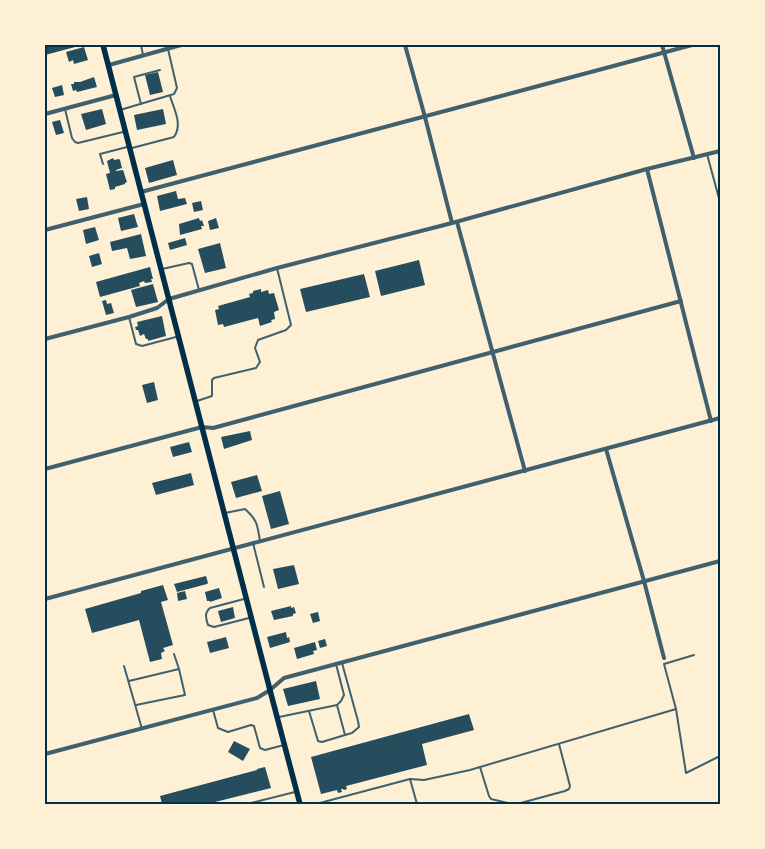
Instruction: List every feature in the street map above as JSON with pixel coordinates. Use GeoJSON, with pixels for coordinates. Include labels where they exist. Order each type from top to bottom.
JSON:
{"type":"FeatureCollection","features":[{"type":"Feature","properties":{"kind":"main road"},"geometry":{"type":"LineString","coordinates":[[103,45],[300,804]]}},
{"type":"Feature","properties":{"kind":"street"},"geometry":{"type":"LineString","coordinates":[[109,65],[181,45]]}},
{"type":"Feature","properties":{"kind":"street"},"geometry":{"type":"LineString","coordinates":[[404,45],[425,117],[452,223]]}},
{"type":"Feature","properties":{"kind":"street"},"geometry":{"type":"LineString","coordinates":[[662,45],[694,158]]}},
{"type":"Feature","properties":{"kind":"street"},"geometry":{"type":"LineString","coordinates":[[141,192],[692,45]]}},
{"type":"Feature","properties":{"kind":"street"},"geometry":{"type":"LineString","coordinates":[[45,114],[116,95]]}},
{"type":"Feature","properties":{"kind":"street"},"geometry":{"type":"LineString","coordinates":[[45,339],[129,317],[157,308],[169,299],[277,268],[720,151]]}},
{"type":"Feature","properties":{"kind":"street"},"geometry":{"type":"LineString","coordinates":[[647,169],[711,421]]}},
{"type":"Feature","properties":{"kind":"street"},"geometry":{"type":"LineString","coordinates":[[45,230],[144,204]]}},
{"type":"Feature","properties":{"kind":"street"},"geometry":{"type":"LineString","coordinates":[[457,222],[525,471]]}},
{"type":"Feature","properties":{"kind":"street"},"geometry":{"type":"LineString","coordinates":[[45,469],[202,427],[213,428],[681,300]]}},
{"type":"Feature","properties":{"kind":"street"},"geometry":{"type":"LineString","coordinates":[[45,599],[720,418]]}},
{"type":"Feature","properties":{"kind":"street"},"geometry":{"type":"LineString","coordinates":[[606,449],[664,658]]}},
{"type":"Feature","properties":{"kind":"street"},"geometry":{"type":"LineString","coordinates":[[45,754],[257,698],[284,678],[720,561]]}},
{"type":"Feature","properties":{"kind":"lane"},"geometry":{"type":"LineString","coordinates":[[141,45],[143,55]]}},
{"type":"Feature","properties":{"kind":"lane"},"geometry":{"type":"LineString","coordinates":[[120,110],[174,94],[177,88],[168,49]]}},
{"type":"Feature","properties":{"kind":"lane"},"geometry":{"type":"LineString","coordinates":[[140,104],[134,77],[160,70]]}},
{"type":"Feature","properties":{"kind":"lane"},"geometry":{"type":"LineString","coordinates":[[103,164],[100,154],[174,137],[178,132],[179,126],[170,96]]}},
{"type":"Feature","properties":{"kind":"lane"},"geometry":{"type":"LineString","coordinates":[[64,109],[72,138],[75,142],[78,143],[125,131]]}},
{"type":"Feature","properties":{"kind":"lane"},"geometry":{"type":"LineString","coordinates":[[707,154],[720,202]]}},
{"type":"Feature","properties":{"kind":"lane"},"geometry":{"type":"LineString","coordinates":[[161,270],[188,262],[192,264],[199,290]]}},
{"type":"Feature","properties":{"kind":"lane"},"geometry":{"type":"LineString","coordinates":[[195,401],[212,396],[212,380],[214,378],[256,368],[260,362],[255,348],[258,340],[286,330],[291,325],[277,268]]}},
{"type":"Feature","properties":{"kind":"lane"},"geometry":{"type":"LineString","coordinates":[[129,317],[136,344],[142,346],[179,336]]}},
{"type":"Feature","properties":{"kind":"lane"},"geometry":{"type":"LineString","coordinates":[[224,513],[245,509],[255,518],[260,541]]}},
{"type":"Feature","properties":{"kind":"lane"},"geometry":{"type":"LineString","coordinates":[[253,543],[264,587]]}},
{"type":"Feature","properties":{"kind":"lane"},"geometry":{"type":"LineString","coordinates":[[247,598],[210,608],[205,614],[208,625],[214,627],[252,617]]}},
{"type":"Feature","properties":{"kind":"lane"},"geometry":{"type":"LineString","coordinates":[[136,705],[185,695],[174,654]]}},
{"type":"Feature","properties":{"kind":"lane"},"geometry":{"type":"LineString","coordinates":[[694,655],[664,664],[676,709],[686,773],[720,756]]}},
{"type":"Feature","properties":{"kind":"lane"},"geometry":{"type":"LineString","coordinates":[[309,711],[318,741],[322,742],[352,733],[359,727],[342,663]]}},
{"type":"Feature","properties":{"kind":"lane"},"geometry":{"type":"LineString","coordinates":[[277,718],[337,704],[341,701],[344,695],[336,664]]}},
{"type":"Feature","properties":{"kind":"lane"},"geometry":{"type":"LineString","coordinates":[[124,666],[142,728]]}},
{"type":"Feature","properties":{"kind":"lane"},"geometry":{"type":"LineString","coordinates":[[129,681],[178,669]]}},
{"type":"Feature","properties":{"kind":"lane"},"geometry":{"type":"LineString","coordinates":[[337,704],[345,735]]}},
{"type":"Feature","properties":{"kind":"lane"},"geometry":{"type":"LineString","coordinates":[[316,804],[410,779],[424,780],[480,767],[676,709]]}},
{"type":"Feature","properties":{"kind":"lane"},"geometry":{"type":"LineString","coordinates":[[212,710],[218,728],[228,732],[251,725],[254,726],[260,748],[265,750],[284,745]]}},
{"type":"Feature","properties":{"kind":"lane"},"geometry":{"type":"LineString","coordinates":[[517,804],[569,789],[570,786],[558,744]]}},
{"type":"Feature","properties":{"kind":"lane"},"geometry":{"type":"LineString","coordinates":[[480,767],[491,799],[512,804]]}},
{"type":"Feature","properties":{"kind":"lane"},"geometry":{"type":"LineString","coordinates":[[410,779],[417,804]]}},
{"type":"Feature","properties":{"kind":"lane"},"geometry":{"type":"LineString","coordinates":[[247,804],[297,791]]}},
{"type":"Feature","properties":{"kind":"building"},"geometry":{"type":"Polygon","coordinates":[[[45,45],[79,45],[79,46],[45,55],[45,45]]]}},
{"type":"Feature","properties":{"kind":"building"},"geometry":{"type":"Polygon","coordinates":[[[84,47],[88,60],[74,64],[73,60],[69,62],[66,52],[84,47]]]}},
{"type":"Feature","properties":{"kind":"building"},"geometry":{"type":"Polygon","coordinates":[[[158,72],[163,92],[150,95],[145,75],[158,72]]]}},
{"type":"Feature","properties":{"kind":"building"},"geometry":{"type":"Polygon","coordinates":[[[94,77],[97,87],[77,92],[76,90],[73,91],[71,84],[74,84],[74,82],[94,77]]]}},
{"type":"Feature","properties":{"kind":"building"},"geometry":{"type":"Polygon","coordinates":[[[62,85],[64,95],[55,97],[52,88],[62,85]]]}},
{"type":"Feature","properties":{"kind":"building"},"geometry":{"type":"Polygon","coordinates":[[[102,109],[106,124],[86,130],[81,114],[102,109]]]}},
{"type":"Feature","properties":{"kind":"building"},"geometry":{"type":"Polygon","coordinates":[[[163,109],[166,124],[137,130],[134,115],[163,109]]]}},
{"type":"Feature","properties":{"kind":"building"},"geometry":{"type":"Polygon","coordinates":[[[60,120],[64,133],[56,135],[52,122],[60,120]]]}},
{"type":"Feature","properties":{"kind":"building"},"geometry":{"type":"Polygon","coordinates":[[[113,158],[114,160],[120,160],[122,168],[116,171],[123,170],[127,182],[110,190],[106,174],[110,173],[107,161],[113,158]]]}},
{"type":"Feature","properties":{"kind":"building"},"geometry":{"type":"Polygon","coordinates":[[[173,160],[177,175],[149,183],[145,168],[173,160]]]}},
{"type":"Feature","properties":{"kind":"building"},"geometry":{"type":"Polygon","coordinates":[[[176,191],[178,199],[185,198],[187,204],[160,211],[157,196],[176,191]]]}},
{"type":"Feature","properties":{"kind":"building"},"geometry":{"type":"Polygon","coordinates":[[[87,197],[89,209],[79,211],[76,199],[87,197]]]}},
{"type":"Feature","properties":{"kind":"building"},"geometry":{"type":"Polygon","coordinates":[[[201,201],[203,210],[194,212],[192,203],[201,201]]]}},
{"type":"Feature","properties":{"kind":"building"},"geometry":{"type":"Polygon","coordinates":[[[134,214],[138,227],[121,231],[118,218],[134,214]]]}},
{"type":"Feature","properties":{"kind":"building"},"geometry":{"type":"Polygon","coordinates":[[[199,218],[204,226],[201,226],[202,229],[180,235],[179,224],[199,218]]]}},
{"type":"Feature","properties":{"kind":"building"},"geometry":{"type":"Polygon","coordinates":[[[216,218],[219,228],[210,230],[208,221],[216,218]]]}},
{"type":"Feature","properties":{"kind":"building"},"geometry":{"type":"Polygon","coordinates":[[[95,227],[99,240],[86,244],[83,230],[95,227]]]}},
{"type":"Feature","properties":{"kind":"building"},"geometry":{"type":"Polygon","coordinates":[[[141,234],[146,256],[130,259],[127,248],[112,251],[110,242],[141,234]]]}},
{"type":"Feature","properties":{"kind":"building"},"geometry":{"type":"Polygon","coordinates":[[[185,238],[187,245],[170,250],[168,243],[185,238]]]}},
{"type":"Feature","properties":{"kind":"building"},"geometry":{"type":"Polygon","coordinates":[[[220,243],[226,268],[205,273],[198,249],[220,243]]]}},
{"type":"Feature","properties":{"kind":"building"},"geometry":{"type":"Polygon","coordinates":[[[99,253],[102,264],[92,267],[89,256],[99,253]]]}},
{"type":"Feature","properties":{"kind":"building"},"geometry":{"type":"Polygon","coordinates":[[[419,260],[425,285],[381,296],[375,271],[419,260]]]}},
{"type":"Feature","properties":{"kind":"building"},"geometry":{"type":"Polygon","coordinates":[[[150,267],[152,282],[145,283],[144,281],[139,283],[140,286],[100,297],[96,282],[150,267]]]}},
{"type":"Feature","properties":{"kind":"building"},"geometry":{"type":"Polygon","coordinates":[[[364,274],[370,297],[306,312],[300,289],[364,274]]]}},
{"type":"Feature","properties":{"kind":"building"},"geometry":{"type":"Polygon","coordinates":[[[153,284],[158,302],[136,307],[131,290],[153,284]]]}},
{"type":"Feature","properties":{"kind":"building"},"geometry":{"type":"Polygon","coordinates":[[[261,289],[261,292],[268,290],[269,294],[274,293],[279,310],[274,312],[275,319],[271,320],[272,322],[260,326],[258,318],[224,327],[223,324],[218,325],[215,310],[219,309],[218,306],[250,297],[249,294],[253,293],[253,291],[261,289]]]}},
{"type":"Feature","properties":{"kind":"building"},"geometry":{"type":"Polygon","coordinates":[[[106,300],[107,304],[111,303],[114,313],[106,315],[102,301],[106,300]]]}},
{"type":"Feature","properties":{"kind":"building"},"geometry":{"type":"Polygon","coordinates":[[[162,316],[166,336],[148,341],[144,334],[140,336],[135,327],[138,326],[137,322],[162,316]]]}},
{"type":"Feature","properties":{"kind":"building"},"geometry":{"type":"Polygon","coordinates":[[[154,382],[158,400],[147,403],[142,385],[154,382]]]}},
{"type":"Feature","properties":{"kind":"building"},"geometry":{"type":"Polygon","coordinates":[[[250,431],[252,440],[224,449],[221,437],[250,431]]]}},
{"type":"Feature","properties":{"kind":"building"},"geometry":{"type":"Polygon","coordinates":[[[189,442],[192,452],[173,457],[170,447],[189,442]]]}},
{"type":"Feature","properties":{"kind":"building"},"geometry":{"type":"Polygon","coordinates":[[[191,473],[194,485],[156,495],[152,483],[191,473]]]}},
{"type":"Feature","properties":{"kind":"building"},"geometry":{"type":"Polygon","coordinates":[[[257,475],[262,491],[236,498],[231,482],[257,475]]]}},
{"type":"Feature","properties":{"kind":"building"},"geometry":{"type":"Polygon","coordinates":[[[280,491],[289,524],[271,529],[262,496],[280,491]]]}},
{"type":"Feature","properties":{"kind":"building"},"geometry":{"type":"Polygon","coordinates":[[[294,565],[299,584],[278,589],[273,569],[294,565]]]}},
{"type":"Feature","properties":{"kind":"building"},"geometry":{"type":"Polygon","coordinates":[[[206,576],[207,584],[177,592],[174,584],[206,576]]]}},
{"type":"Feature","properties":{"kind":"building"},"geometry":{"type":"Polygon","coordinates":[[[163,585],[168,600],[161,602],[173,645],[163,648],[165,651],[161,653],[162,659],[150,662],[139,620],[92,633],[85,609],[163,585]]]}},
{"type":"Feature","properties":{"kind":"building"},"geometry":{"type":"Polygon","coordinates":[[[219,588],[222,598],[210,602],[207,601],[205,592],[219,588]]]}},
{"type":"Feature","properties":{"kind":"building"},"geometry":{"type":"Polygon","coordinates":[[[185,591],[187,599],[178,601],[177,593],[185,591]]]}},
{"type":"Feature","properties":{"kind":"building"},"geometry":{"type":"Polygon","coordinates":[[[291,606],[291,608],[294,607],[296,613],[293,616],[274,620],[271,611],[291,606]]]}},
{"type":"Feature","properties":{"kind":"building"},"geometry":{"type":"Polygon","coordinates":[[[233,607],[235,618],[221,622],[218,611],[233,607]]]}},
{"type":"Feature","properties":{"kind":"building"},"geometry":{"type":"Polygon","coordinates":[[[318,612],[320,621],[313,623],[310,614],[318,612]]]}},
{"type":"Feature","properties":{"kind":"building"},"geometry":{"type":"Polygon","coordinates":[[[286,632],[290,642],[270,648],[267,637],[286,632]]]}},
{"type":"Feature","properties":{"kind":"building"},"geometry":{"type":"Polygon","coordinates":[[[226,637],[229,648],[210,653],[207,642],[226,637]]]}},
{"type":"Feature","properties":{"kind":"building"},"geometry":{"type":"Polygon","coordinates":[[[325,639],[327,646],[320,648],[318,641],[325,639]]]}},
{"type":"Feature","properties":{"kind":"building"},"geometry":{"type":"Polygon","coordinates":[[[315,642],[317,650],[313,651],[314,654],[297,659],[294,648],[315,642]]]}},
{"type":"Feature","properties":{"kind":"building"},"geometry":{"type":"Polygon","coordinates":[[[316,681],[320,699],[288,706],[283,689],[316,681]]]}},
{"type":"Feature","properties":{"kind":"building"},"geometry":{"type":"Polygon","coordinates":[[[469,714],[474,730],[422,744],[427,765],[346,786],[347,789],[341,789],[342,792],[338,793],[337,790],[321,794],[311,757],[469,714]]]}},
{"type":"Feature","properties":{"kind":"building"},"geometry":{"type":"Polygon","coordinates":[[[234,741],[250,749],[243,761],[228,752],[234,741]]]}},
{"type":"Feature","properties":{"kind":"building"},"geometry":{"type":"Polygon","coordinates":[[[265,767],[271,788],[207,804],[162,804],[160,796],[265,767]]]}}]}
